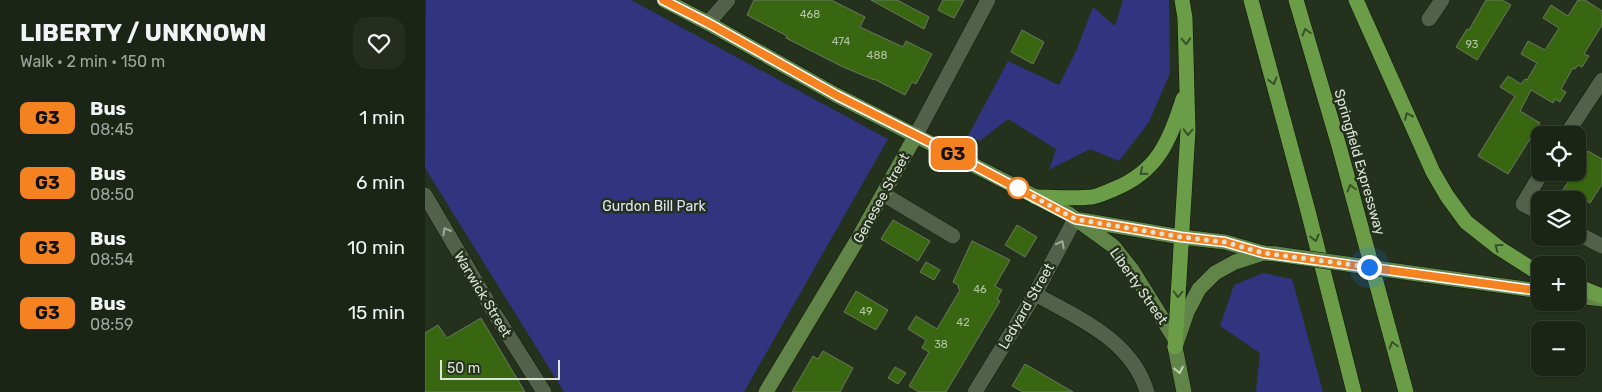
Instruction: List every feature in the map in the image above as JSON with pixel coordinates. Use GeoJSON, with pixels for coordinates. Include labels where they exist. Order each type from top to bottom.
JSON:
{"type":"FeatureCollection","features":[{"type":"Feature","properties":{"kind":"highway"},"geometry":{"type":"LineString","coordinates":[[1175,343],[1188,130],[1185,18],[1182,0]]}},
{"type":"Feature","properties":{"kind":"highway"},"geometry":{"type":"LineString","coordinates":[[1251,0],[1354,392]]}},
{"type":"Feature","properties":{"kind":"highway","name":"Springfield Expressway"},"geometry":{"type":"LineString","coordinates":[[1296,0],[1339,146],[1406,392]]}},
{"type":"Feature","properties":{"kind":"highway"},"geometry":{"type":"LineString","coordinates":[[1356,0],[1433,172],[1447,196],[1467,222],[1499,248],[1531,269]]}},
{"type":"Feature","properties":{"kind":"highway"},"geometry":{"type":"LineString","coordinates":[[1035,197],[1094,197],[1127,184],[1154,163],[1167,142],[1176,122],[1187,83]]}},
{"type":"Feature","properties":{"kind":"highway"},"geometry":{"type":"LineString","coordinates":[[1586,290],[1602,298]]}},
{"type":"Feature","properties":{"kind":"main road","name":"Liberty Street"},"geometry":{"type":"LineString","coordinates":[[664,0],[836,95],[1075,219],[1113,246],[1132,270],[1175,343]]}},
{"type":"Feature","properties":{"kind":"main road","name":"Genesee Street"},"geometry":{"type":"LineString","coordinates":[[766,392],[916,135]]}},
{"type":"Feature","properties":{"kind":"main road","name":"Liberty Street"},"geometry":{"type":"LineString","coordinates":[[1075,219],[1181,237],[1225,242],[1270,254],[1531,290]]}},
{"type":"Feature","properties":{"kind":"main road"},"geometry":{"type":"LineString","coordinates":[[1184,392],[1175,343],[1192,300],[1199,289],[1215,273],[1235,262],[1270,254]]}},
{"type":"Feature","properties":{"kind":"main road"},"geometry":{"type":"LineString","coordinates":[[1586,297],[1602,298]]}},
{"type":"Feature","properties":{"kind":"street"},"geometry":{"type":"LineString","coordinates":[[708,23],[728,0]]}},
{"type":"Feature","properties":{"kind":"street","name":"Genesee Street"},"geometry":{"type":"LineString","coordinates":[[916,135],[988,0]]}},
{"type":"Feature","properties":{"kind":"street"},"geometry":{"type":"LineString","coordinates":[[1429,19],[1442,0]]}},
{"type":"Feature","properties":{"kind":"street"},"geometry":{"type":"LineString","coordinates":[[1572,126],[1602,80]]}},
{"type":"Feature","properties":{"kind":"street"},"geometry":{"type":"LineString","coordinates":[[1531,208],[1523,204],[1537,181]]}},
{"type":"Feature","properties":{"kind":"street"},"geometry":{"type":"LineString","coordinates":[[883,194],[953,236]]}},
{"type":"Feature","properties":{"kind":"street","name":"Warwick Street"},"geometry":{"type":"LineString","coordinates":[[425,195],[496,316],[544,392]]}},
{"type":"Feature","properties":{"kind":"street","name":"Ledyard Street"},"geometry":{"type":"LineString","coordinates":[[975,392],[1035,294],[1075,219]]}},
{"type":"Feature","properties":{"kind":"street"},"geometry":{"type":"LineString","coordinates":[[1586,237],[1602,246]]}},
{"type":"Feature","properties":{"kind":"street"},"geometry":{"type":"LineString","coordinates":[[1035,294],[1106,335],[1124,350],[1135,366],[1147,392]]}},
{"type":"Feature","properties":{"kind":"green space","name":"Gurdon Bill Park"},"geometry":{"type":"Polygon","coordinates":[[[426,0],[631,0],[888,139],[744,392],[564,392],[425,168],[426,0]]]}},
{"type":"Feature","properties":{"kind":"green space"},"geometry":{"type":"Polygon","coordinates":[[[1123,0],[1169,0],[1170,73],[1149,122],[1119,161],[1090,149],[1049,170],[1056,149],[1008,119],[980,141],[968,136],[1008,61],[1059,85],[1077,49],[1093,7],[1115,26],[1123,0]]]}},
{"type":"Feature","properties":{"kind":"green space"},"geometry":{"type":"Polygon","coordinates":[[[1263,273],[1292,279],[1323,392],[1256,392],[1260,353],[1220,326],[1234,285],[1263,273]]]}},
{"type":"Feature","properties":{"kind":"building"},"geometry":{"type":"Polygon","coordinates":[[[754,0],[831,0],[865,17],[860,27],[903,47],[906,41],[932,54],[916,84],[912,82],[905,95],[874,79],[841,66],[786,38],[787,36],[747,15],[754,0]]]}},
{"type":"Feature","properties":{"kind":"building"},"geometry":{"type":"Polygon","coordinates":[[[871,0],[897,0],[929,17],[924,29],[871,0]]]}},
{"type":"Feature","properties":{"kind":"building"},"geometry":{"type":"Polygon","coordinates":[[[943,0],[964,0],[954,18],[938,10],[943,0]]]}},
{"type":"Feature","properties":{"kind":"building"},"geometry":{"type":"Polygon","coordinates":[[[1486,0],[1502,0],[1511,5],[1477,60],[1456,47],[1467,29],[1469,30],[1486,0]]]}},
{"type":"Feature","properties":{"kind":"building"},"geometry":{"type":"Polygon","coordinates":[[[1578,0],[1585,0],[1602,11],[1602,25],[1584,54],[1589,56],[1582,67],[1578,65],[1575,69],[1573,68],[1561,89],[1566,92],[1560,102],[1555,99],[1553,103],[1531,90],[1520,111],[1540,123],[1538,126],[1531,126],[1531,137],[1508,174],[1478,156],[1515,96],[1500,87],[1508,76],[1521,84],[1525,79],[1527,80],[1537,63],[1521,54],[1528,41],[1545,50],[1559,28],[1543,18],[1551,5],[1568,16],[1578,0]]]}},
{"type":"Feature","properties":{"kind":"building"},"geometry":{"type":"Polygon","coordinates":[[[1022,30],[1044,42],[1033,64],[1011,52],[1022,30]]]}},
{"type":"Feature","properties":{"kind":"building"},"geometry":{"type":"Polygon","coordinates":[[[1588,151],[1602,159],[1602,184],[1590,203],[1586,200],[1586,191],[1563,190],[1569,181],[1586,181],[1586,154],[1588,151]]]}},
{"type":"Feature","properties":{"kind":"building"},"geometry":{"type":"Polygon","coordinates":[[[893,220],[930,241],[918,261],[881,239],[893,220]]]}},
{"type":"Feature","properties":{"kind":"building"},"geometry":{"type":"Polygon","coordinates":[[[1017,225],[1037,237],[1025,257],[1005,245],[1017,225]]]}},
{"type":"Feature","properties":{"kind":"building"},"geometry":{"type":"Polygon","coordinates":[[[972,241],[1010,260],[995,286],[1002,290],[997,299],[1000,301],[946,392],[919,392],[909,386],[929,352],[922,348],[926,340],[908,329],[916,316],[937,329],[960,290],[959,286],[953,282],[972,241]]]}},
{"type":"Feature","properties":{"kind":"building"},"geometry":{"type":"Polygon","coordinates":[[[926,262],[940,270],[934,280],[920,272],[926,262]]]}},
{"type":"Feature","properties":{"kind":"building"},"geometry":{"type":"Polygon","coordinates":[[[856,291],[888,310],[876,330],[844,312],[856,291]]]}},
{"type":"Feature","properties":{"kind":"building"},"geometry":{"type":"Polygon","coordinates":[[[481,318],[525,392],[425,392],[425,333],[438,325],[447,338],[481,318]]]}},
{"type":"Feature","properties":{"kind":"building"},"geometry":{"type":"Polygon","coordinates":[[[823,351],[853,368],[840,392],[792,392],[813,356],[818,359],[823,351]]]}},
{"type":"Feature","properties":{"kind":"building"},"geometry":{"type":"Polygon","coordinates":[[[1025,364],[1073,392],[1023,392],[1012,386],[1025,364]]]}},
{"type":"Feature","properties":{"kind":"building"},"geometry":{"type":"Polygon","coordinates":[[[895,367],[906,373],[898,384],[888,378],[895,367]]]}},
{"type":"Feature","properties":{"kind":"bus line","name":"G3"},"geometry":{"type":"LineString","coordinates":[[663,0],[836,95],[1069,214],[1075,219],[1181,237],[1225,242],[1263,253],[1531,290]]}},
{"type":"Feature","properties":{"kind":"route"},"geometry":{"type":"LineString","coordinates":[[1018,188],[1069,214],[1075,219],[1181,237],[1225,242],[1263,253],[1369,267]]}}]}
